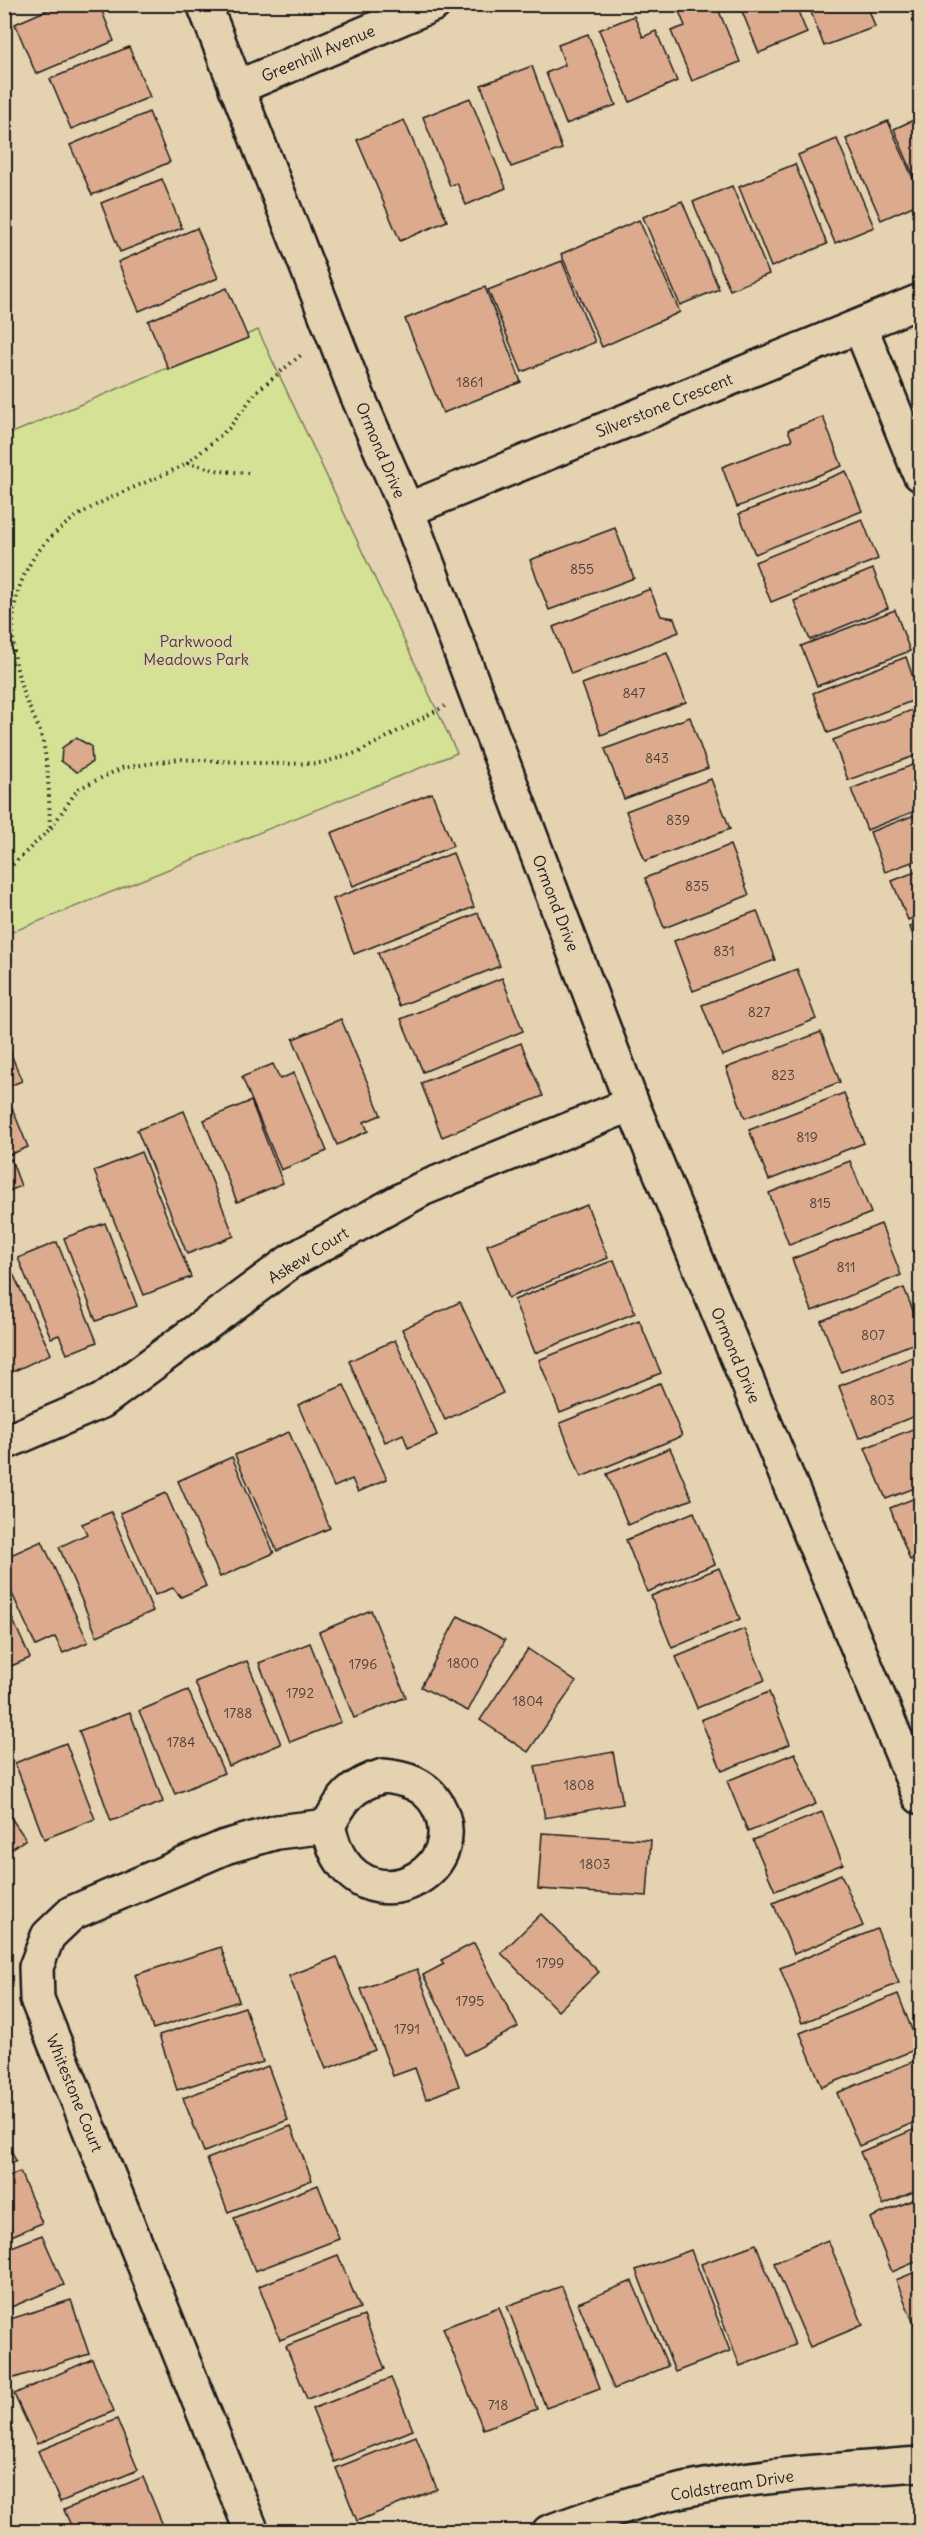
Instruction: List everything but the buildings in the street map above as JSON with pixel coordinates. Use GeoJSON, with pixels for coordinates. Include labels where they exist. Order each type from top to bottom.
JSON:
{"type":"FeatureCollection","features":[{"type":"Feature","properties":{"kind":"street","name":"Ormond Drive"},"geometry":{"type":"LineString","coordinates":[[204,4],[358,397],[407,510],[632,1104],[921,1797]]}},
{"type":"Feature","properties":{"kind":"street","name":"Greenhill Avenue"},"geometry":{"type":"LineString","coordinates":[[236,88],[434,4]]}},
{"type":"Feature","properties":{"kind":"street","name":"Silverstone Crescent"},"geometry":{"type":"LineString","coordinates":[[407,510],[921,301]]}},
{"type":"Feature","properties":{"kind":"street"},"geometry":{"type":"LineString","coordinates":[[860,326],[921,474]]}},
{"type":"Feature","properties":{"kind":"street","name":"Askew Court"},"geometry":{"type":"LineString","coordinates":[[4,1443],[102,1401],[291,1261],[422,1189],[632,1104]]}},
{"type":"Feature","properties":{"kind":"street","name":"Whitestone Court"},"geometry":{"type":"LineString","coordinates":[[252,2532],[37,1999],[36,1967],[48,1936],[72,1913],[225,1847],[277,1832],[328,1826]]}},
{"type":"Feature","properties":{"kind":"street","name":"Coldstream Drive"},"geometry":{"type":"LineString","coordinates":[[549,2532],[594,2515],[684,2490],[782,2475],[921,2464]]}},
{"type":"Feature","properties":{"kind":"path"},"geometry":{"type":"LineString","coordinates":[[50,829],[48,777],[42,738],[23,691],[16,658],[12,615],[20,581],[41,547],[70,521],[106,501],[188,463],[230,428],[257,391],[302,356]]}},
{"type":"Feature","properties":{"kind":"path"},"geometry":{"type":"LineString","coordinates":[[188,463],[220,471],[248,473]]}},
{"type":"Feature","properties":{"kind":"path"},"geometry":{"type":"LineString","coordinates":[[4,873],[50,829],[78,789],[122,768],[179,759],[280,764],[322,763],[359,752],[446,706]]}},
{"type":"Feature","properties":{"kind":"green space","name":"Parkwood Meadows Park"},"geometry":{"type":"Polygon","coordinates":[[[258,330],[457,753],[5,935],[5,436],[258,330]]]}}]}
